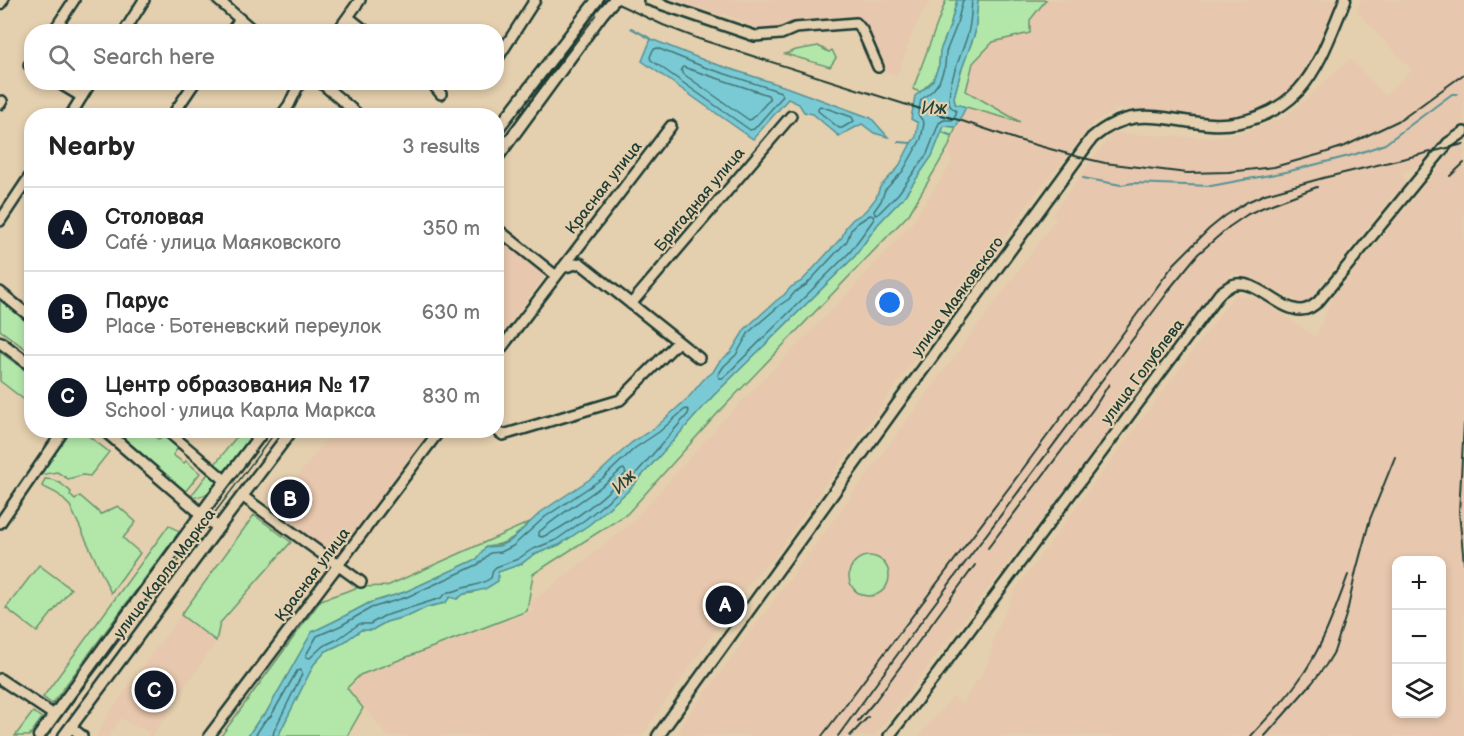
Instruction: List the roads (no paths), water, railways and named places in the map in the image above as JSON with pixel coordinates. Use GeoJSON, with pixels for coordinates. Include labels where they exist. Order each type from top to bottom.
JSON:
{"type":"FeatureCollection","features":[{"type":"Feature","properties":{"kind":"main road"},"geometry":{"type":"LineString","coordinates":[[504,148],[614,0]]}},
{"type":"Feature","properties":{"kind":"main road","name":"улица Маяковского"},"geometry":{"type":"LineString","coordinates":[[658,736],[1092,138],[1106,128],[1126,119],[1157,117],[1212,124],[1234,124],[1268,112],[1298,92],[1310,76],[1345,0]]}},
{"type":"Feature","properties":{"kind":"main road"},"geometry":{"type":"LineString","coordinates":[[504,121],[595,3]]}},
{"type":"Feature","properties":{"kind":"main road"},"geometry":{"type":"LineString","coordinates":[[0,342],[24,360]]}},
{"type":"Feature","properties":{"kind":"main road"},"geometry":{"type":"LineString","coordinates":[[114,438],[218,528]]}},
{"type":"Feature","properties":{"kind":"main road","name":"улица Карла Маркса"},"geometry":{"type":"LineString","coordinates":[[39,736],[258,438]]}},
{"type":"Feature","properties":{"kind":"main road","name":"улица Карла Маркса"},"geometry":{"type":"LineString","coordinates":[[67,732],[286,438]]}},
{"type":"Feature","properties":{"kind":"street"},"geometry":{"type":"LineString","coordinates":[[0,4],[3,0]]}},
{"type":"Feature","properties":{"kind":"street"},"geometry":{"type":"LineString","coordinates":[[58,24],[74,0]]}},
{"type":"Feature","properties":{"kind":"street"},"geometry":{"type":"LineString","coordinates":[[129,24],[144,0]]}},
{"type":"Feature","properties":{"kind":"street"},"geometry":{"type":"LineString","coordinates":[[218,0],[245,24]]}},
{"type":"Feature","properties":{"kind":"street"},"geometry":{"type":"LineString","coordinates":[[343,24],[360,0]]}},
{"type":"Feature","properties":{"kind":"street"},"geometry":{"type":"LineString","coordinates":[[504,48],[535,0]]}},
{"type":"Feature","properties":{"kind":"street"},"geometry":{"type":"LineString","coordinates":[[649,0],[755,36],[780,34],[795,28],[856,23],[862,30],[878,67]]}},
{"type":"Feature","properties":{"kind":"street"},"geometry":{"type":"LineString","coordinates":[[348,17],[357,24]]}},
{"type":"Feature","properties":{"kind":"street"},"geometry":{"type":"LineString","coordinates":[[237,24],[240,20]]}},
{"type":"Feature","properties":{"kind":"street"},"geometry":{"type":"LineString","coordinates":[[70,90],[82,97]]}},
{"type":"Feature","properties":{"kind":"street"},"geometry":{"type":"LineString","coordinates":[[75,108],[86,90]]}},
{"type":"Feature","properties":{"kind":"street"},"geometry":{"type":"LineString","coordinates":[[177,108],[190,90]]}},
{"type":"Feature","properties":{"kind":"street"},"geometry":{"type":"LineString","coordinates":[[287,108],[296,90]]}},
{"type":"Feature","properties":{"kind":"street"},"geometry":{"type":"LineString","coordinates":[[329,90],[351,108]]}},
{"type":"Feature","properties":{"kind":"street"},"geometry":{"type":"LineString","coordinates":[[437,90],[441,94]]}},
{"type":"Feature","properties":{"kind":"street","name":"Бригадная улица"},"geometry":{"type":"LineString","coordinates":[[631,304],[791,116]]}},
{"type":"Feature","properties":{"kind":"street","name":"Красная улица"},"geometry":{"type":"LineString","coordinates":[[504,344],[671,126]]}},
{"type":"Feature","properties":{"kind":"street","name":"улица Голублева"},"geometry":{"type":"LineString","coordinates":[[889,736],[1220,293],[1230,286],[1249,285],[1288,306],[1301,310],[1311,308],[1448,143],[1464,132]]}},
{"type":"Feature","properties":{"kind":"street"},"geometry":{"type":"LineString","coordinates":[[0,221],[24,185]]}},
{"type":"Feature","properties":{"kind":"street"},"geometry":{"type":"LineString","coordinates":[[504,234],[559,272],[580,263],[699,358]]}},
{"type":"Feature","properties":{"kind":"street"},"geometry":{"type":"LineString","coordinates":[[0,292],[24,311]]}},
{"type":"Feature","properties":{"kind":"street"},"geometry":{"type":"LineString","coordinates":[[504,435],[620,400],[678,342]]}},
{"type":"Feature","properties":{"kind":"street"},"geometry":{"type":"LineString","coordinates":[[0,523],[58,438]]}},
{"type":"Feature","properties":{"kind":"street"},"geometry":{"type":"LineString","coordinates":[[175,438],[226,481]]}},
{"type":"Feature","properties":{"kind":"street","name":"Красная улица"},"geometry":{"type":"LineString","coordinates":[[209,736],[434,438]]}},
{"type":"Feature","properties":{"kind":"street"},"geometry":{"type":"LineString","coordinates":[[242,496],[361,582]]}},
{"type":"Feature","properties":{"kind":"street"},"geometry":{"type":"LineString","coordinates":[[0,679],[54,715]]}},
{"type":"Feature","properties":{"kind":"street"},"geometry":{"type":"LineString","coordinates":[[67,732],[82,736]]}},
{"type":"Feature","properties":{"kind":"water","name":"Иж"},"geometry":{"type":"Polygon","coordinates":[[[957,0],[978,0],[975,33],[954,97],[955,104],[966,107],[956,127],[944,126],[932,156],[903,198],[878,224],[855,256],[714,395],[628,491],[590,524],[559,545],[533,555],[521,564],[498,572],[498,581],[485,589],[464,594],[457,599],[450,597],[445,603],[386,622],[372,630],[361,630],[326,651],[314,664],[278,736],[248,736],[266,713],[312,632],[369,603],[405,592],[477,559],[486,547],[499,546],[510,541],[541,512],[599,473],[631,443],[656,427],[713,372],[719,362],[731,352],[745,329],[791,287],[802,281],[842,237],[846,227],[853,219],[869,207],[880,187],[898,168],[916,137],[918,123],[911,119],[915,96],[933,80],[957,0]]]}},
{"type":"Feature","properties":{"kind":"water"},"geometry":{"type":"Polygon","coordinates":[[[651,39],[706,61],[871,118],[888,137],[874,133],[862,124],[839,136],[813,114],[804,112],[799,104],[788,99],[753,139],[642,61],[651,39]]]}},
{"type":"Feature","properties":{"kind":"waterway"},"geometry":{"type":"LineString","coordinates":[[631,28],[651,39]]}},
{"type":"Feature","properties":{"kind":"waterway"},"geometry":{"type":"LineString","coordinates":[[1083,178],[1121,185],[1133,183],[1211,186],[1286,172],[1353,155],[1385,144],[1452,94],[1457,94]]}},
{"type":"Feature","properties":{"kind":"waterway"},"geometry":{"type":"LineString","coordinates":[[942,132],[952,136]]}},
{"type":"Feature","properties":{"kind":"waterway"},"geometry":{"type":"LineString","coordinates":[[898,142],[911,143]]}},
{"type":"Feature","properties":{"kind":"tram line"},"geometry":{"type":"LineString","coordinates":[[504,136],[608,0]]}},
{"type":"Feature","properties":{"kind":"tram line"},"geometry":{"type":"LineString","coordinates":[[47,736],[271,438]]}},
{"type":"Feature","properties":{"kind":"railway"},"geometry":{"type":"LineString","coordinates":[[609,0],[699,39],[1018,140],[1105,163],[1187,173],[1228,172],[1274,167],[1345,146],[1402,119],[1464,74]]}},
{"type":"Feature","properties":{"kind":"railway"},"geometry":{"type":"LineString","coordinates":[[822,736],[1174,264],[1209,229],[1247,202],[1265,194],[1464,144]]}},
{"type":"Feature","properties":{"kind":"railway"},"geometry":{"type":"LineString","coordinates":[[1450,176],[1464,163]]}},
{"type":"Feature","properties":{"kind":"railway"},"geometry":{"type":"LineString","coordinates":[[1166,293],[1198,254],[1229,227],[1248,214],[1317,187]]}},
{"type":"Feature","properties":{"kind":"railway"},"geometry":{"type":"LineString","coordinates":[[838,736],[1171,288]]}},
{"type":"Feature","properties":{"kind":"railway"},"geometry":{"type":"LineString","coordinates":[[988,548],[1094,408],[1109,384]]}},
{"type":"Feature","properties":{"kind":"railway"},"geometry":{"type":"LineString","coordinates":[[1464,424],[1459,512],[1464,563]]}},
{"type":"Feature","properties":{"kind":"railway"},"geometry":{"type":"LineString","coordinates":[[1265,736],[1312,683],[1334,652],[1347,612],[1370,519],[1395,457]]}},
{"type":"Feature","properties":{"kind":"railway"},"geometry":{"type":"LineString","coordinates":[[858,721],[975,565]]}},
{"type":"Feature","properties":{"kind":"railway"},"geometry":{"type":"LineString","coordinates":[[1251,736],[1288,695],[1315,655],[1348,575]]}},
{"type":"Feature","properties":{"kind":"railway"},"geometry":{"type":"LineString","coordinates":[[850,736],[868,717]]}},
{"type":"Feature","properties":{"kind":"place","name":"Парус"},"geometry":{"type":"Point","coordinates":[290,499]}},
{"type":"Feature","properties":{"kind":"place","name":"Столовая"},"geometry":{"type":"Point","coordinates":[725,605]}},
{"type":"Feature","properties":{"kind":"place","name":"Центр образования № 17"},"geometry":{"type":"Point","coordinates":[154,690]}}]}
